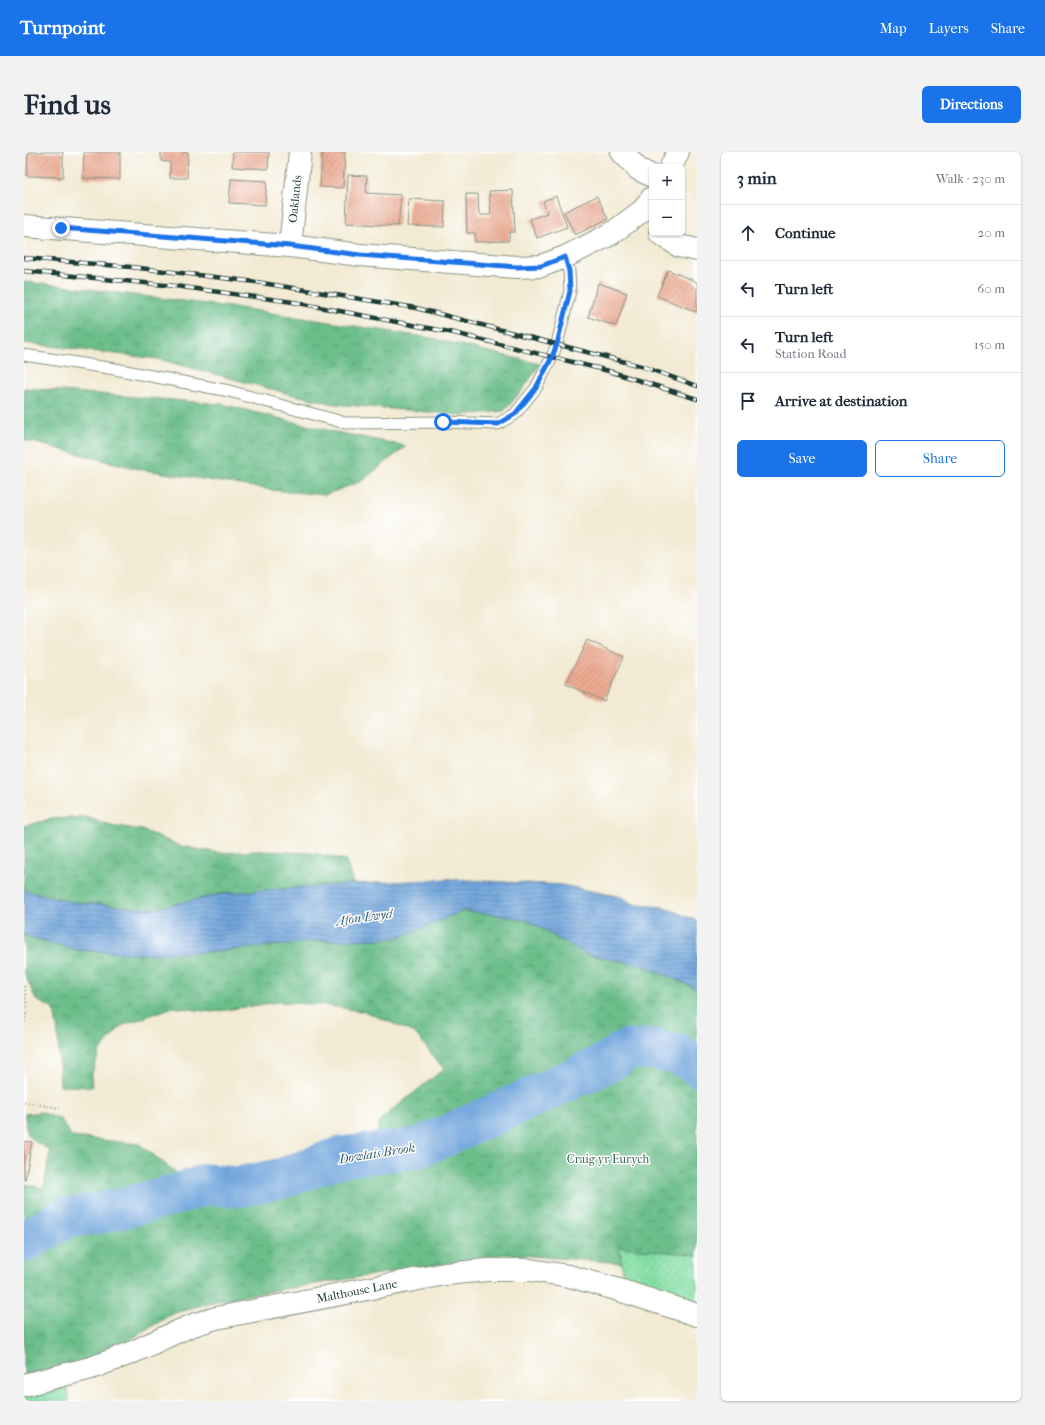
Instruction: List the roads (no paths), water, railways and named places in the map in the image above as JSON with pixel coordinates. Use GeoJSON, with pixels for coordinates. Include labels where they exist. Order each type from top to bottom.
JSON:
{"type":"FeatureCollection","features":[{"type":"Feature","properties":{"kind":"street","name":"Oaklands"},"geometry":{"type":"LineString","coordinates":[[290,246],[300,152]]}},
{"type":"Feature","properties":{"kind":"street"},"geometry":{"type":"LineString","coordinates":[[622,152],[638,169],[649,174]]}},
{"type":"Feature","properties":{"kind":"street"},"geometry":{"type":"LineString","coordinates":[[672,164],[678,152]]}},
{"type":"Feature","properties":{"kind":"street"},"geometry":{"type":"LineString","coordinates":[[24,226],[290,246],[360,255],[517,267],[541,266],[565,257],[611,234],[648,212]]}},
{"type":"Feature","properties":{"kind":"street"},"geometry":{"type":"LineString","coordinates":[[664,236],[679,246],[697,250]]}},
{"type":"Feature","properties":{"kind":"street","name":"Malthouse Lane"},"geometry":{"type":"LineString","coordinates":[[24,1385],[91,1368],[131,1353],[186,1328],[216,1318],[445,1274],[487,1270],[530,1270],[569,1276],[616,1288],[697,1315]]}},
{"type":"Feature","properties":{"kind":"lane"},"geometry":{"type":"LineString","coordinates":[[24,355],[115,369],[229,391],[346,423],[443,422],[498,424],[515,414],[520,409],[536,388],[552,357],[557,344],[570,291],[569,271],[565,257]]}},
{"type":"Feature","properties":{"kind":"water","name":"Afon Lwyd"},"geometry":{"type":"Polygon","coordinates":[[[449,879],[562,885],[621,897],[636,905],[664,907],[697,921],[697,989],[645,966],[586,954],[526,920],[493,914],[463,911],[397,938],[316,941],[212,952],[138,954],[77,950],[24,935],[24,890],[72,902],[152,909],[227,893],[449,879]]]}},
{"type":"Feature","properties":{"kind":"waterway","name":"Dowlais Brook"},"geometry":{"type":"LineString","coordinates":[[24,1242],[65,1218],[102,1213],[135,1205],[182,1193],[205,1184],[237,1187],[283,1178],[340,1157],[418,1148],[589,1071],[610,1061],[626,1050],[650,1049],[682,1056],[697,1066]]}},
{"type":"Feature","properties":{"kind":"railway"},"geometry":{"type":"LineString","coordinates":[[24,258],[131,267],[256,282],[416,308],[641,366],[697,386]]}},
{"type":"Feature","properties":{"kind":"railway"},"geometry":{"type":"LineString","coordinates":[[24,271],[175,286],[293,302],[454,333],[609,371],[697,399]]}},
{"type":"Feature","properties":{"kind":"park label","name":"Craig yr Eurych"},"geometry":{"type":"Point","coordinates":[608,1159]}}]}
